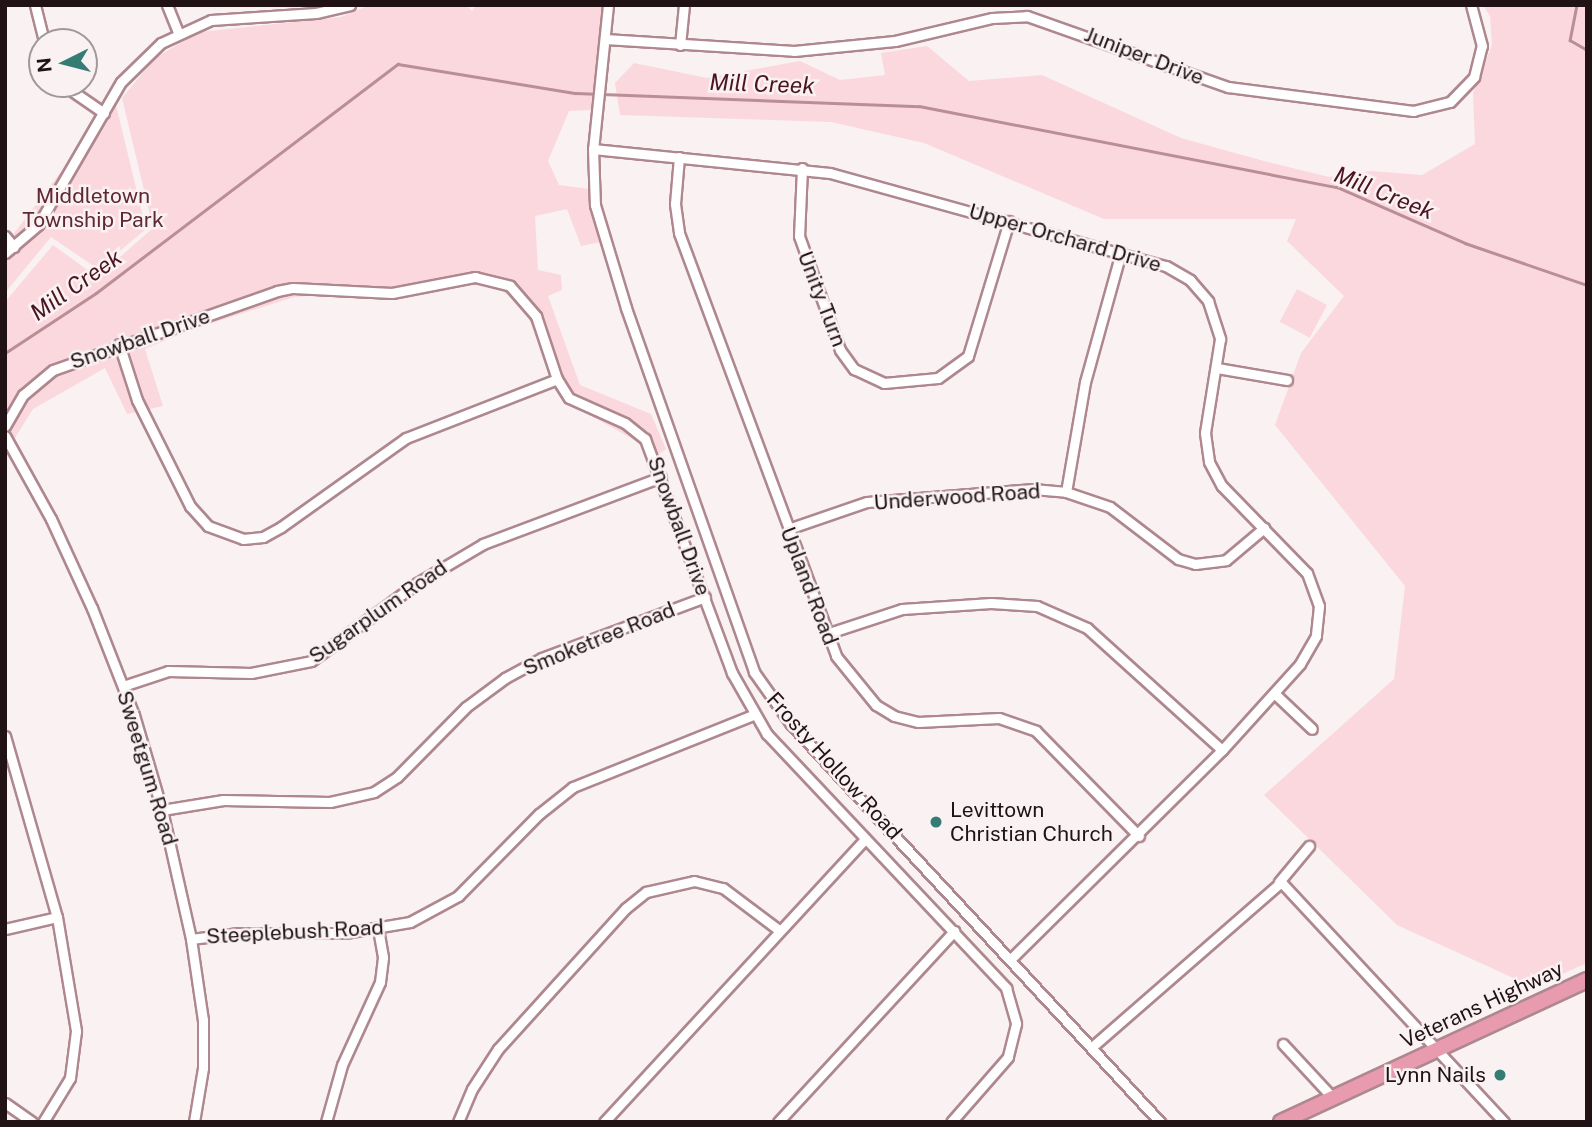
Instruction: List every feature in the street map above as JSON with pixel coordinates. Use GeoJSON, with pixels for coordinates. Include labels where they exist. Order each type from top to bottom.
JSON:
{"type":"FeatureCollection","features":[{"type":"Feature","properties":{"kind":"main road","name":"Veterans Highway"},"geometry":{"type":"LineString","coordinates":[[1281,1122],[1587,980]]}},
{"type":"Feature","properties":{"kind":"street"},"geometry":{"type":"LineString","coordinates":[[35,5],[41,28]]}},
{"type":"Feature","properties":{"kind":"street"},"geometry":{"type":"LineString","coordinates":[[167,5],[178,32]]}},
{"type":"Feature","properties":{"kind":"street"},"geometry":{"type":"LineString","coordinates":[[5,236],[9,250],[45,215],[130,71],[178,32],[211,20],[316,13],[349,5]]}},
{"type":"Feature","properties":{"kind":"street","name":"Frosty Hollow Road"},"geometry":{"type":"LineString","coordinates":[[608,5],[593,149],[595,205],[605,246],[754,672],[791,724],[1160,1122]]}},
{"type":"Feature","properties":{"kind":"street"},"geometry":{"type":"LineString","coordinates":[[680,45],[684,5]]}},
{"type":"Feature","properties":{"kind":"street","name":"Juniper Drive"},"geometry":{"type":"LineString","coordinates":[[605,39],[794,51],[904,40],[992,18],[1027,16],[1228,87],[1413,111],[1450,102],[1474,77],[1482,46],[1471,5]]}},
{"type":"Feature","properties":{"kind":"street"},"geometry":{"type":"LineString","coordinates":[[82,98],[104,113]]}},
{"type":"Feature","properties":{"kind":"street","name":"Upper Orchard Drive"},"geometry":{"type":"LineString","coordinates":[[593,149],[802,168],[1121,252],[1167,266],[1200,289],[1217,323],[1217,368],[1205,433],[1209,462],[1222,486],[1302,565],[1319,606],[1312,646],[1222,750],[1139,836],[1011,959]]}},
{"type":"Feature","properties":{"kind":"street","name":"Upland Road"},"geometry":{"type":"LineString","coordinates":[[679,157],[675,204],[679,233],[826,634],[846,671],[887,712],[918,722],[999,718],[1024,724],[1056,748],[1139,836]]}},
{"type":"Feature","properties":{"kind":"street","name":"Unity Turn"},"geometry":{"type":"LineString","coordinates":[[802,168],[799,236],[839,350],[854,369],[884,383],[938,378],[968,356],[1009,221]]}},
{"type":"Feature","properties":{"kind":"street"},"geometry":{"type":"LineString","coordinates":[[1066,492],[1085,382],[1121,252]]}},
{"type":"Feature","properties":{"kind":"street","name":"Snowball Drive"},"geometry":{"type":"LineString","coordinates":[[5,426],[23,395],[43,376],[119,344],[293,288],[393,293],[484,276],[510,286],[529,303],[557,379],[569,398],[636,430],[645,439],[753,715],[781,751],[1001,981],[1012,999],[1016,1024],[1003,1065],[951,1122]]}},
{"type":"Feature","properties":{"kind":"street"},"geometry":{"type":"LineString","coordinates":[[119,344],[141,410],[190,506],[208,526],[243,539],[281,527],[406,438],[557,379]]}},
{"type":"Feature","properties":{"kind":"street"},"geometry":{"type":"LineString","coordinates":[[1217,368],[1287,380]]}},
{"type":"Feature","properties":{"kind":"street","name":"Sweetgum Road"},"geometry":{"type":"LineString","coordinates":[[5,436],[51,519],[123,686],[162,810],[191,939],[204,1047],[194,1122]]}},
{"type":"Feature","properties":{"kind":"street","name":"Sugarplum Road"},"geometry":{"type":"LineString","coordinates":[[123,686],[168,671],[251,673],[311,661],[417,583],[483,544],[661,477]]}},
{"type":"Feature","properties":{"kind":"street","name":"Underwood Road"},"geometry":{"type":"LineString","coordinates":[[788,529],[867,502],[1034,489],[1066,492],[1123,514],[1178,559],[1195,564],[1226,561],[1264,528]]}},
{"type":"Feature","properties":{"kind":"street","name":"Smoketree Road"},"geometry":{"type":"LineString","coordinates":[[162,810],[223,800],[330,802],[374,792],[397,777],[466,707],[505,678],[542,658],[705,597]]}},
{"type":"Feature","properties":{"kind":"street"},"geometry":{"type":"LineString","coordinates":[[826,634],[902,609],[1018,603],[1054,611],[1087,628],[1222,750]]}},
{"type":"Feature","properties":{"kind":"street"},"geometry":{"type":"LineString","coordinates":[[1274,693],[1312,729]]}},
{"type":"Feature","properties":{"kind":"street","name":"Steeplebush Road"},"geometry":{"type":"LineString","coordinates":[[191,939],[378,930],[429,914],[458,896],[539,814],[586,779],[753,715]]}},
{"type":"Feature","properties":{"kind":"street"},"geometry":{"type":"LineString","coordinates":[[5,736],[57,917],[75,1046],[70,1078],[43,1122]]}},
{"type":"Feature","properties":{"kind":"street"},"geometry":{"type":"LineString","coordinates":[[604,1122],[865,839]]}},
{"type":"Feature","properties":{"kind":"street"},"geometry":{"type":"LineString","coordinates":[[1092,1047],[1279,882],[1309,846]]}},
{"type":"Feature","properties":{"kind":"street"},"geometry":{"type":"LineString","coordinates":[[458,1122],[472,1088],[498,1049],[626,908],[646,892],[694,881],[723,888],[779,930]]}},
{"type":"Feature","properties":{"kind":"street"},"geometry":{"type":"LineString","coordinates":[[1279,882],[1296,894],[1504,1122]]}},
{"type":"Feature","properties":{"kind":"street"},"geometry":{"type":"LineString","coordinates":[[5,929],[57,917]]}},
{"type":"Feature","properties":{"kind":"street"},"geometry":{"type":"LineString","coordinates":[[326,1122],[342,1065],[380,982],[383,957],[378,930]]}},
{"type":"Feature","properties":{"kind":"street"},"geometry":{"type":"LineString","coordinates":[[778,1122],[954,931]]}},
{"type":"Feature","properties":{"kind":"street"},"geometry":{"type":"LineString","coordinates":[[1283,1044],[1333,1097]]}},
{"type":"Feature","properties":{"kind":"street"},"geometry":{"type":"LineString","coordinates":[[5,1103],[32,1122]]}},
{"type":"Feature","properties":{"kind":"green space"},"geometry":{"type":"Polygon","coordinates":[[[370,5],[466,5],[472,11],[476,5],[602,5],[593,110],[569,111],[548,161],[559,185],[589,189],[601,242],[581,246],[567,209],[535,216],[538,270],[561,275],[562,290],[548,296],[580,385],[651,414],[666,449],[659,454],[562,399],[524,307],[495,286],[468,285],[294,297],[190,330],[145,349],[163,406],[127,414],[105,368],[33,409],[5,454],[5,302],[53,245],[97,277],[153,228],[122,98],[155,58],[199,32],[341,17],[370,5]]]}},
{"type":"Feature","properties":{"kind":"green space"},"geometry":{"type":"Polygon","coordinates":[[[1483,5],[1587,5],[1587,963],[1533,987],[1397,925],[1264,795],[1394,679],[1405,586],[1275,425],[1301,353],[1344,296],[1287,241],[1296,219],[1104,219],[924,143],[831,122],[620,115],[615,83],[634,63],[707,78],[800,61],[840,80],[885,75],[881,53],[927,46],[969,81],[1042,75],[1181,138],[1264,161],[1329,177],[1371,171],[1422,175],[1475,144],[1473,93],[1492,45],[1490,16],[1483,5]]]}},
{"type":"Feature","properties":{"kind":"green space","name":"Middletown Township Park"},"geometry":{"type":"Polygon","coordinates":[[[115,101],[146,229],[98,269],[51,237],[5,293],[5,245],[115,101]]]}},
{"type":"Feature","properties":{"kind":"green space"},"geometry":{"type":"Polygon","coordinates":[[[1297,289],[1327,305],[1310,338],[1280,322],[1297,289]]]}},
{"type":"Feature","properties":{"kind":"waterway","name":"Mill Creek"},"geometry":{"type":"LineString","coordinates":[[1577,5],[1570,40],[1587,50]]}},
{"type":"Feature","properties":{"kind":"waterway","name":"Mill Creek"},"geometry":{"type":"LineString","coordinates":[[5,353],[96,293],[398,64],[576,93],[919,106],[1337,187],[1465,243],[1587,285]]}},
{"type":"Feature","properties":{"kind":"place","name":"Levittown Christian Church"},"geometry":{"type":"Point","coordinates":[936,822]}},
{"type":"Feature","properties":{"kind":"place","name":"Lynn Nails"},"geometry":{"type":"Point","coordinates":[1500,1075]}}]}
